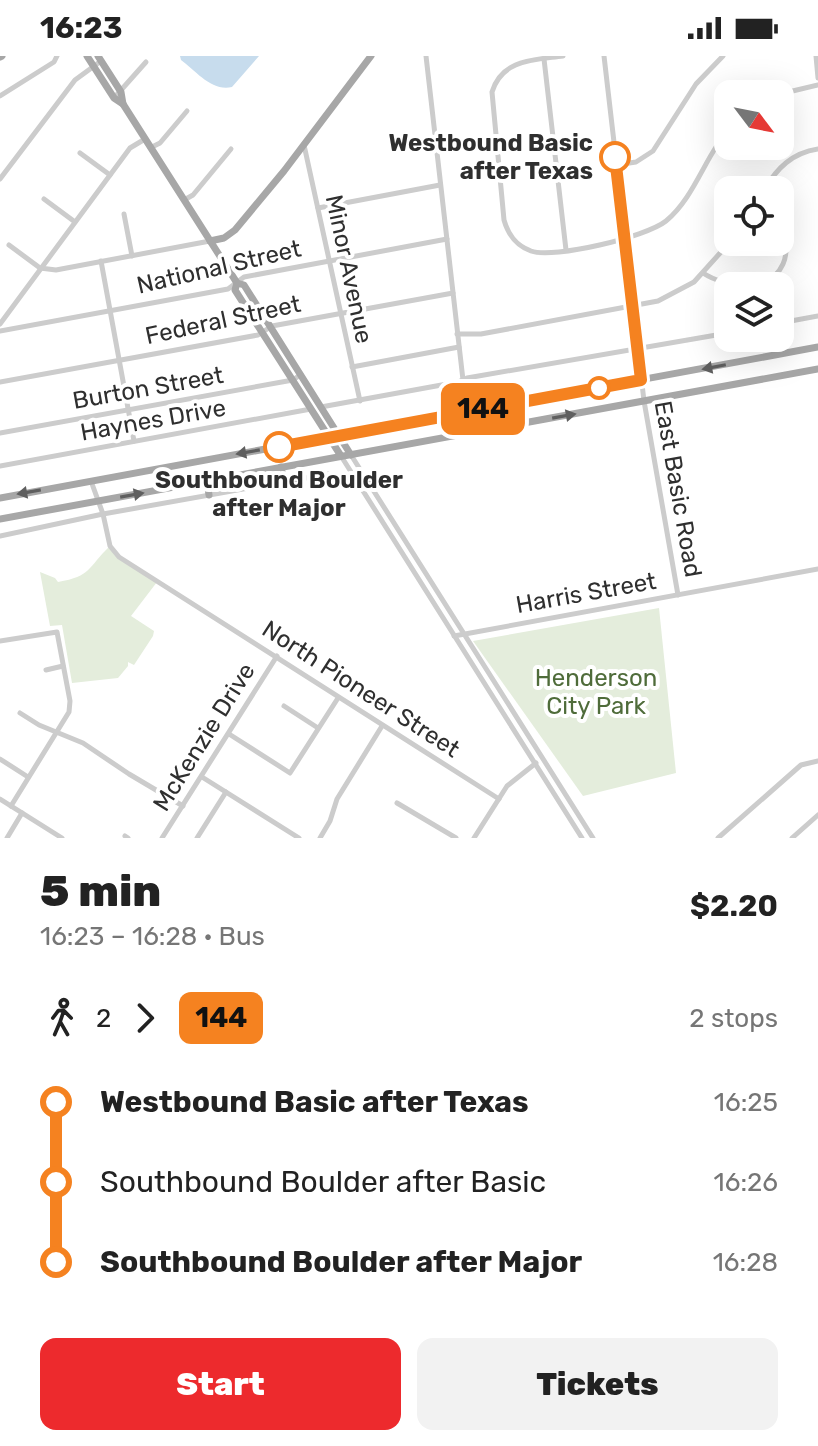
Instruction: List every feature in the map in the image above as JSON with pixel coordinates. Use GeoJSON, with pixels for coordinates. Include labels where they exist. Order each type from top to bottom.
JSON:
{"type":"FeatureCollection","features":[{"type":"Feature","properties":{"kind":"main road"},"geometry":{"type":"LineString","coordinates":[[87,56],[118,95]]}},
{"type":"Feature","properties":{"kind":"main road"},"geometry":{"type":"LineString","coordinates":[[210,241],[224,238],[235,230],[371,56]]}},
{"type":"Feature","properties":{"kind":"main road"},"geometry":{"type":"LineString","coordinates":[[100,59],[150,148],[237,283],[244,285],[266,330],[341,456]]}},
{"type":"Feature","properties":{"kind":"main road"},"geometry":{"type":"LineString","coordinates":[[0,498],[818,347]]}},
{"type":"Feature","properties":{"kind":"main road"},"geometry":{"type":"LineString","coordinates":[[0,519],[818,369]]}},
{"type":"Feature","properties":{"kind":"main road"},"geometry":{"type":"LineString","coordinates":[[296,377],[321,407],[351,455]]}},
{"type":"Feature","properties":{"kind":"main road"},"geometry":{"type":"LineString","coordinates":[[281,467],[284,482]]}},
{"type":"Feature","properties":{"kind":"main road"},"geometry":{"type":"LineString","coordinates":[[207,481],[209,495]]}},
{"type":"Feature","properties":{"kind":"street"},"geometry":{"type":"LineString","coordinates":[[0,96],[54,62],[57,56]]}},
{"type":"Feature","properties":{"kind":"street"},"geometry":{"type":"LineString","coordinates":[[426,56],[463,380]]}},
{"type":"Feature","properties":{"kind":"street"},"geometry":{"type":"LineString","coordinates":[[563,56],[524,62],[506,69],[492,92],[503,207],[507,230],[517,243],[534,252],[566,250],[646,233],[668,219],[678,208],[714,152]]}},
{"type":"Feature","properties":{"kind":"street","name":"East Basic Road"},"geometry":{"type":"LineString","coordinates":[[604,56],[641,380],[678,595]]}},
{"type":"Feature","properties":{"kind":"street"},"geometry":{"type":"LineString","coordinates":[[616,165],[636,162],[653,151],[696,84],[723,56]]}},
{"type":"Feature","properties":{"kind":"street"},"geometry":{"type":"LineString","coordinates":[[816,56],[818,78]]}},
{"type":"Feature","properties":{"kind":"street"},"geometry":{"type":"LineString","coordinates":[[0,179],[75,80],[100,59]]}},
{"type":"Feature","properties":{"kind":"street"},"geometry":{"type":"LineString","coordinates":[[544,59],[566,250]]}},
{"type":"Feature","properties":{"kind":"street"},"geometry":{"type":"LineString","coordinates":[[118,95],[146,62]]}},
{"type":"Feature","properties":{"kind":"street"},"geometry":{"type":"LineString","coordinates":[[794,91],[818,85]]}},
{"type":"Feature","properties":{"kind":"street"},"geometry":{"type":"LineString","coordinates":[[150,148],[160,143],[187,111]]}},
{"type":"Feature","properties":{"kind":"street"},"geometry":{"type":"LineString","coordinates":[[0,324],[130,148],[145,139]]}},
{"type":"Feature","properties":{"kind":"street","name":"Minor Avenue"},"geometry":{"type":"LineString","coordinates":[[304,145],[360,401]]}},
{"type":"Feature","properties":{"kind":"street"},"geometry":{"type":"LineString","coordinates":[[184,200],[193,195],[231,149]]}},
{"type":"Feature","properties":{"kind":"street"},"geometry":{"type":"LineString","coordinates":[[776,176],[785,163],[818,149]]}},
{"type":"Feature","properties":{"kind":"street"},"geometry":{"type":"LineString","coordinates":[[80,153],[110,175]]}},
{"type":"Feature","properties":{"kind":"street"},"geometry":{"type":"LineString","coordinates":[[318,208],[440,185]]}},
{"type":"Feature","properties":{"kind":"street"},"geometry":{"type":"LineString","coordinates":[[44,199],[75,222]]}},
{"type":"Feature","properties":{"kind":"street"},"geometry":{"type":"LineString","coordinates":[[124,214],[132,256]]}},
{"type":"Feature","properties":{"kind":"street","name":"National Street"},"geometry":{"type":"LineString","coordinates":[[0,331],[228,289],[244,277],[447,239]]}},
{"type":"Feature","properties":{"kind":"street"},"geometry":{"type":"LineString","coordinates":[[9,245],[40,268],[56,270],[210,241]]}},
{"type":"Feature","properties":{"kind":"street"},"geometry":{"type":"LineString","coordinates":[[457,334],[481,334],[658,301],[680,291],[703,273],[718,256]]}},
{"type":"Feature","properties":{"kind":"street"},"geometry":{"type":"LineString","coordinates":[[703,273],[723,284],[739,286],[762,282],[775,275],[785,256]]}},
{"type":"Feature","properties":{"kind":"street"},"geometry":{"type":"LineString","coordinates":[[101,261],[134,441]]}},
{"type":"Feature","properties":{"kind":"street","name":"Federal Street"},"geometry":{"type":"LineString","coordinates":[[0,382],[258,335],[266,330],[453,293]]}},
{"type":"Feature","properties":{"kind":"street"},"geometry":{"type":"LineString","coordinates":[[794,320],[818,316]]}},
{"type":"Feature","properties":{"kind":"street"},"geometry":{"type":"LineString","coordinates":[[321,407],[714,336]]}},
{"type":"Feature","properties":{"kind":"street"},"geometry":{"type":"LineString","coordinates":[[352,367],[459,347]]}},
{"type":"Feature","properties":{"kind":"street","name":"Burton Street"},"geometry":{"type":"LineString","coordinates":[[0,433],[296,377]]}},
{"type":"Feature","properties":{"kind":"street","name":"Haynes Drive"},"geometry":{"type":"LineString","coordinates":[[0,466],[312,409]]}},
{"type":"Feature","properties":{"kind":"street"},"geometry":{"type":"LineString","coordinates":[[351,455],[593,838]]}},
{"type":"Feature","properties":{"kind":"street"},"geometry":{"type":"LineString","coordinates":[[341,456],[582,838]]}},
{"type":"Feature","properties":{"kind":"street"},"geometry":{"type":"LineString","coordinates":[[0,536],[103,514],[328,474]]}},
{"type":"Feature","properties":{"kind":"street","name":"North Pioneer Street"},"geometry":{"type":"LineString","coordinates":[[91,481],[110,546],[119,557],[499,799]]}},
{"type":"Feature","properties":{"kind":"street"},"geometry":{"type":"LineString","coordinates":[[404,555],[411,551]]}},
{"type":"Feature","properties":{"kind":"street","name":"Harris Street"},"geometry":{"type":"LineString","coordinates":[[454,636],[818,569]]}},
{"type":"Feature","properties":{"kind":"street"},"geometry":{"type":"LineString","coordinates":[[432,600],[440,595]]}},
{"type":"Feature","properties":{"kind":"street"},"geometry":{"type":"LineString","coordinates":[[0,641],[57,632],[70,708],[11,806]]}},
{"type":"Feature","properties":{"kind":"street","name":"McKenzie Drive"},"geometry":{"type":"LineString","coordinates":[[162,838],[277,656]]}},
{"type":"Feature","properties":{"kind":"street"},"geometry":{"type":"LineString","coordinates":[[46,670],[63,666]]}},
{"type":"Feature","properties":{"kind":"street"},"geometry":{"type":"LineString","coordinates":[[483,682],[491,677]]}},
{"type":"Feature","properties":{"kind":"street"},"geometry":{"type":"LineString","coordinates":[[229,734],[290,773],[338,698]]}},
{"type":"Feature","properties":{"kind":"street"},"geometry":{"type":"LineString","coordinates":[[284,706],[318,728]]}},
{"type":"Feature","properties":{"kind":"street"},"geometry":{"type":"LineString","coordinates":[[20,713],[39,725],[83,743],[183,806]]}},
{"type":"Feature","properties":{"kind":"street"},"geometry":{"type":"LineString","coordinates":[[320,838],[337,799],[382,726]]}},
{"type":"Feature","properties":{"kind":"street"},"geometry":{"type":"LineString","coordinates":[[474,838],[517,775],[542,758]]}},
{"type":"Feature","properties":{"kind":"street"},"geometry":{"type":"LineString","coordinates":[[0,759],[28,777]]}},
{"type":"Feature","properties":{"kind":"street"},"geometry":{"type":"LineString","coordinates":[[718,838],[801,765],[818,761]]}},
{"type":"Feature","properties":{"kind":"street"},"geometry":{"type":"LineString","coordinates":[[202,777],[299,838]]}},
{"type":"Feature","properties":{"kind":"street"},"geometry":{"type":"LineString","coordinates":[[197,838],[226,792]]}},
{"type":"Feature","properties":{"kind":"street"},"geometry":{"type":"LineString","coordinates":[[0,799],[62,838]]}},
{"type":"Feature","properties":{"kind":"street"},"geometry":{"type":"LineString","coordinates":[[397,803],[456,838]]}},
{"type":"Feature","properties":{"kind":"street"},"geometry":{"type":"LineString","coordinates":[[564,809],[572,805]]}},
{"type":"Feature","properties":{"kind":"street"},"geometry":{"type":"LineString","coordinates":[[7,838],[22,813]]}},
{"type":"Feature","properties":{"kind":"street"},"geometry":{"type":"LineString","coordinates":[[792,838],[818,815]]}},
{"type":"Feature","properties":{"kind":"street"},"geometry":{"type":"LineString","coordinates":[[437,838],[442,830]]}},
{"type":"Feature","properties":{"kind":"green space"},"geometry":{"type":"Polygon","coordinates":[[[110,546],[119,557],[157,582],[131,616],[154,631],[153,636],[134,665],[128,662],[118,678],[72,683],[62,625],[50,626],[40,572],[58,582],[77,577],[88,570],[110,546]]]}},
{"type":"Feature","properties":{"kind":"green space","name":"Henderson City Park"},"geometry":{"type":"Polygon","coordinates":[[[659,608],[676,773],[583,796],[473,641],[659,608]]]}},
{"type":"Feature","properties":{"kind":"water"},"geometry":{"type":"Polygon","coordinates":[[[180,56],[259,56],[232,87],[225,88],[205,80],[180,56]]]}},
{"type":"Feature","properties":{"kind":"bus line","name":"144"},"geometry":{"type":"LineString","coordinates":[[279,447],[641,380],[615,157]]}},
{"type":"Feature","properties":{"kind":"place","name":"Westbound Basic after Texas"},"geometry":{"type":"Point","coordinates":[615,157]}},
{"type":"Feature","properties":{"kind":"place","name":"Southbound Boulder after Major"},"geometry":{"type":"Point","coordinates":[279,447]}}]}
